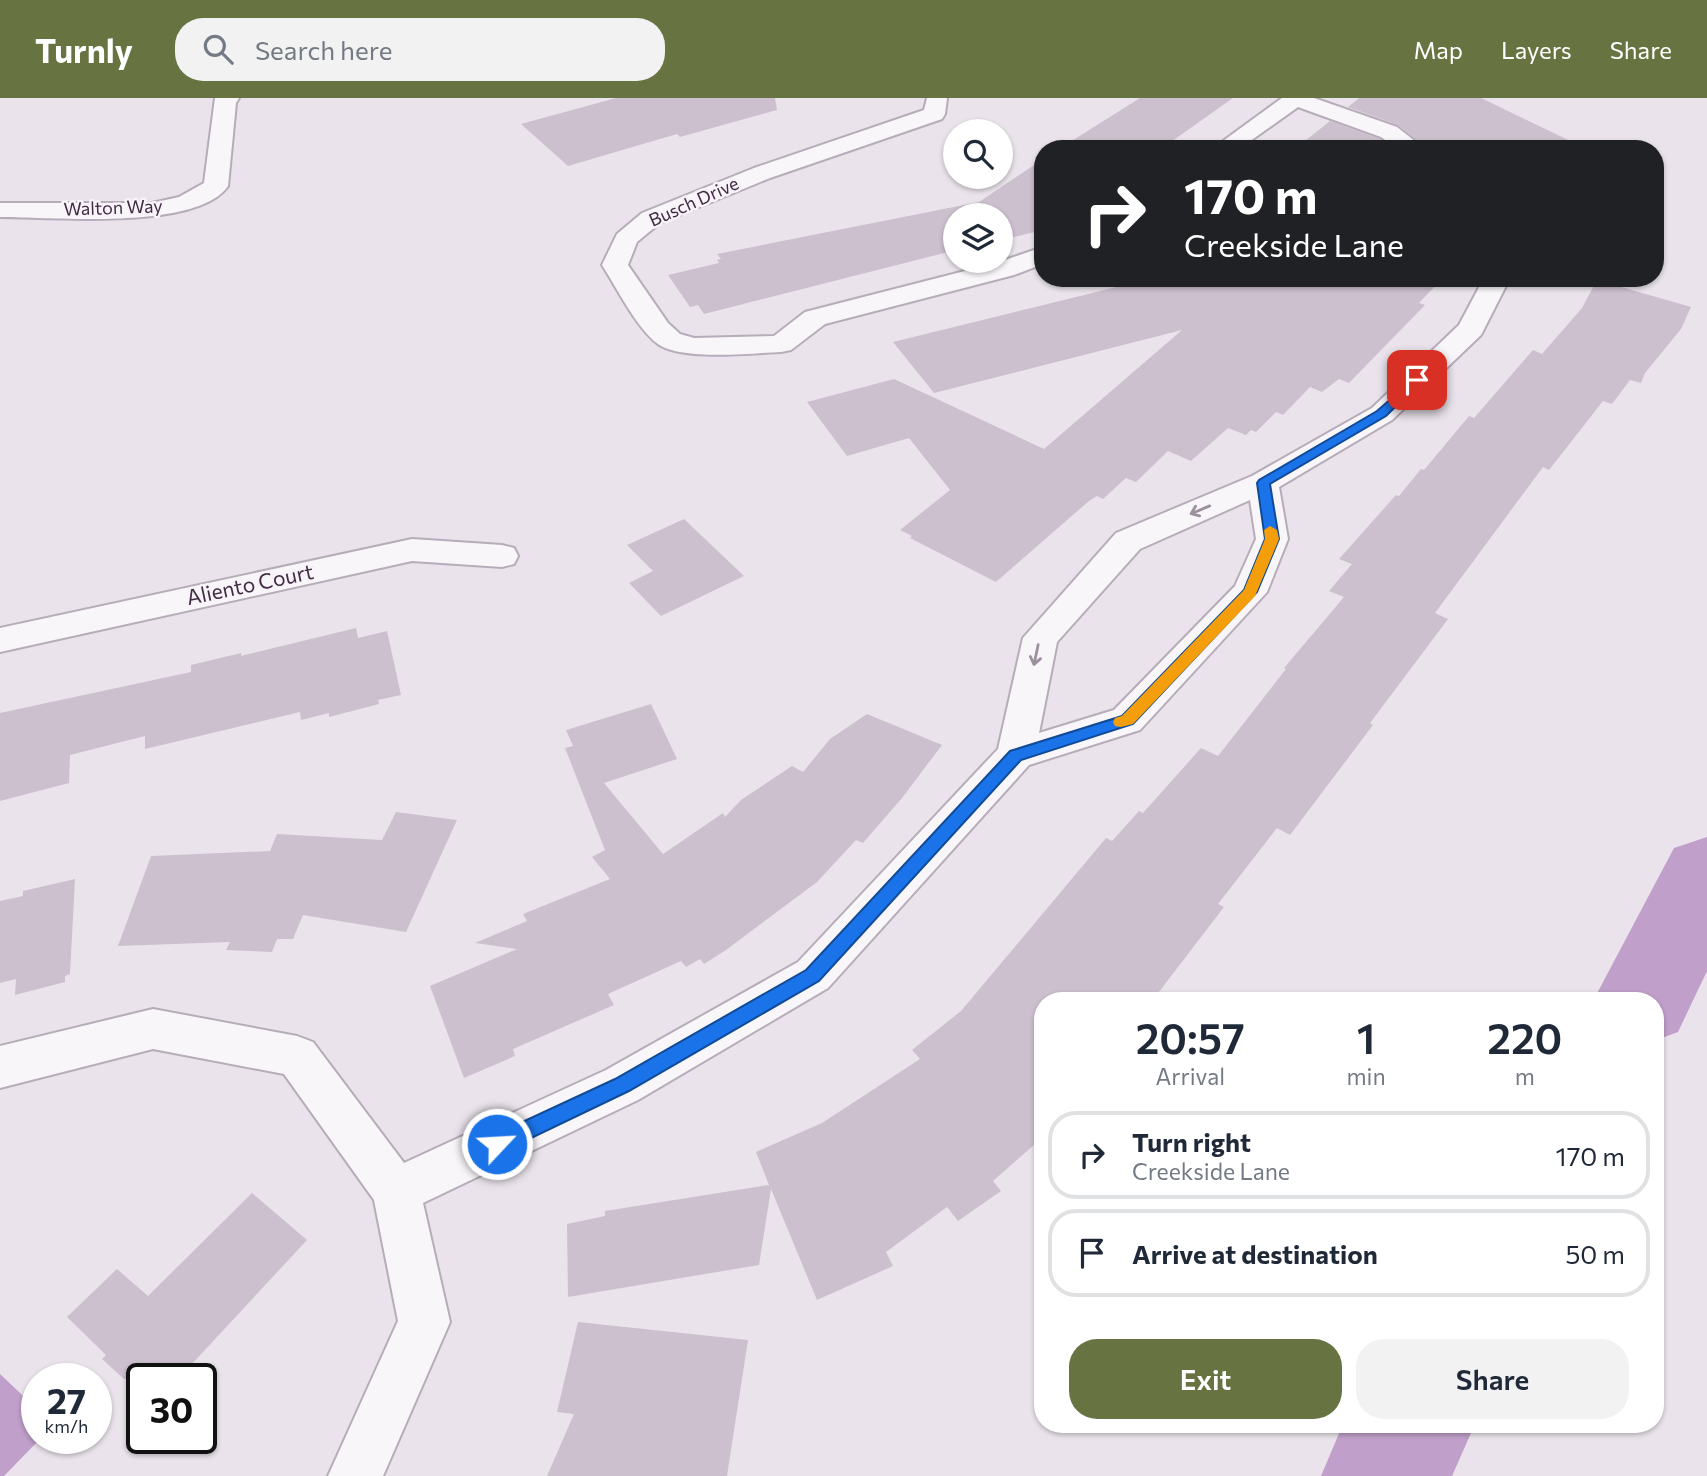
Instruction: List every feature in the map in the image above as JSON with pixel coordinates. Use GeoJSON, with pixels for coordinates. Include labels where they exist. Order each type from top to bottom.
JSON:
{"type":"FeatureCollection","features":[{"type":"Feature","properties":{"kind":"street","name":"Walton Way"},"geometry":{"type":"LineString","coordinates":[[0,210],[152,210],[187,203],[216,186],[228,98]]}},
{"type":"Feature","properties":{"kind":"street"},"geometry":{"type":"LineString","coordinates":[[1236,140],[1296,99],[1389,132],[1401,140]]}},
{"type":"Feature","properties":{"kind":"street","name":"Busch Drive"},"geometry":{"type":"LineString","coordinates":[[937,100],[934,114],[762,173],[651,218],[626,239],[615,265],[658,329],[670,340],[694,346],[781,344],[814,318],[1005,269],[1034,258]]}},
{"type":"Feature","properties":{"kind":"street"},"geometry":{"type":"LineString","coordinates":[[1016,755],[1040,638],[1128,541],[1263,483],[1382,414],[1471,329],[1492,287]]}},
{"type":"Feature","properties":{"kind":"street"},"geometry":{"type":"LineString","coordinates":[[397,1191],[622,1085],[813,975],[1016,755],[1128,720],[1250,592],[1272,539],[1263,483]]}},
{"type":"Feature","properties":{"kind":"street","name":"Aliento Court"},"geometry":{"type":"LineString","coordinates":[[0,640],[412,550],[502,556]]}},
{"type":"Feature","properties":{"kind":"street"},"geometry":{"type":"LineString","coordinates":[[0,1067],[153,1030],[297,1056],[397,1191],[424,1322],[355,1476]]}},
{"type":"Feature","properties":{"kind":"shaded area"},"geometry":{"type":"Polygon","coordinates":[[[0,1374],[21,1394],[21,1454],[25,1454],[4,1476],[0,1476],[0,1374]]]}},
{"type":"Feature","properties":{"kind":"building"},"geometry":{"type":"Polygon","coordinates":[[[616,98],[775,98],[777,110],[680,137],[677,134],[568,166],[521,124],[616,98]]]}},
{"type":"Feature","properties":{"kind":"building"},"geometry":{"type":"Polygon","coordinates":[[[1140,98],[1233,98],[1174,140],[1073,140],[1140,98]]]}},
{"type":"Feature","properties":{"kind":"building"},"geometry":{"type":"Polygon","coordinates":[[[1359,98],[1481,98],[1568,140],[1417,140],[1398,125],[1348,107],[1359,98]]]}},
{"type":"Feature","properties":{"kind":"building"},"geometry":{"type":"Polygon","coordinates":[[[1330,121],[1381,140],[1306,140],[1330,121]]]}},
{"type":"Feature","properties":{"kind":"building"},"geometry":{"type":"Polygon","coordinates":[[[1034,165],[1034,232],[1013,237],[1013,203],[974,203],[998,189],[1013,189],[1013,179],[1034,165]]]}},
{"type":"Feature","properties":{"kind":"building"},"geometry":{"type":"Polygon","coordinates":[[[943,209],[943,253],[704,314],[698,305],[690,307],[668,275],[719,263],[717,260],[721,259],[717,254],[943,209]]]}},
{"type":"Feature","properties":{"kind":"building"},"geometry":{"type":"Polygon","coordinates":[[[1116,287],[1434,287],[1419,303],[1425,305],[1349,383],[1339,379],[1322,392],[1310,387],[1283,415],[1276,412],[1256,432],[1251,430],[1246,435],[1228,428],[1191,461],[1168,451],[1136,482],[1126,478],[1103,499],[1097,496],[1089,501],[996,582],[910,538],[912,536],[900,530],[950,490],[909,438],[847,456],[807,402],[894,379],[1044,449],[1182,330],[934,393],[893,342],[1116,287]]]}},
{"type":"Feature","properties":{"kind":"building"},"geometry":{"type":"Polygon","coordinates":[[[1593,287],[1621,287],[1691,307],[1681,329],[1645,373],[1641,383],[1630,380],[1612,404],[1603,401],[1549,470],[1543,467],[1435,613],[1448,619],[1370,723],[1373,725],[1290,835],[1277,828],[1218,904],[1224,907],[1159,992],[1034,992],[1034,1145],[993,1181],[1001,1191],[958,1221],[947,1207],[886,1252],[893,1266],[817,1300],[771,1189],[759,1265],[568,1297],[567,1224],[605,1216],[605,1211],[769,1185],[756,1152],[822,1123],[920,1059],[912,1050],[961,1011],[1106,838],[1112,841],[1139,811],[1143,813],[1201,748],[1218,756],[1286,669],[1284,668],[1344,597],[1329,591],[1352,564],[1339,559],[1396,495],[1399,496],[1421,469],[1424,470],[1469,416],[1474,418],[1533,350],[1542,354],[1582,308],[1593,287]]]}},
{"type":"Feature","properties":{"kind":"building"},"geometry":{"type":"Polygon","coordinates":[[[684,519],[744,576],[661,616],[629,583],[653,571],[627,545],[684,519]]]}},
{"type":"Feature","properties":{"kind":"building"},"geometry":{"type":"Polygon","coordinates":[[[356,628],[358,638],[387,631],[401,695],[378,700],[379,704],[329,717],[329,713],[301,720],[300,712],[145,749],[145,736],[70,755],[69,783],[0,801],[0,713],[191,672],[191,665],[241,653],[241,656],[356,628]]]}},
{"type":"Feature","properties":{"kind":"building"},"geometry":{"type":"Polygon","coordinates":[[[651,704],[677,759],[604,783],[663,854],[723,813],[725,817],[741,800],[792,766],[803,772],[830,739],[867,714],[942,745],[902,798],[863,843],[856,840],[817,882],[726,950],[704,964],[700,959],[686,967],[681,961],[608,994],[614,1005],[513,1049],[515,1056],[464,1078],[430,986],[517,949],[475,943],[527,921],[523,914],[610,879],[592,857],[605,850],[565,748],[573,746],[566,730],[651,704]]]}},
{"type":"Feature","properties":{"kind":"building"},"geometry":{"type":"Polygon","coordinates":[[[396,812],[457,820],[406,932],[303,915],[293,939],[277,939],[272,952],[226,950],[230,942],[118,946],[151,856],[270,851],[277,834],[382,840],[396,812]]]}},
{"type":"Feature","properties":{"kind":"building"},"geometry":{"type":"Polygon","coordinates":[[[75,879],[70,974],[65,976],[65,982],[15,995],[16,979],[0,983],[0,901],[23,896],[23,891],[75,879]]]}},
{"type":"Feature","properties":{"kind":"building"},"geometry":{"type":"Polygon","coordinates":[[[252,1193],[307,1240],[193,1363],[126,1363],[124,1379],[112,1368],[112,1363],[102,1359],[106,1355],[67,1317],[117,1269],[148,1296],[252,1193]]]}},
{"type":"Feature","properties":{"kind":"building"},"geometry":{"type":"Polygon","coordinates":[[[578,1322],[748,1340],[727,1476],[547,1476],[574,1414],[557,1412],[578,1322]]]}},
{"type":"Feature","properties":{"kind":"waterway"},"geometry":{"type":"LineString","coordinates":[[1648,992],[1707,875]]}},
{"type":"Feature","properties":{"kind":"waterway"},"geometry":{"type":"LineString","coordinates":[[1383,1476],[1409,1433]]}},
{"type":"Feature","properties":{"kind":"slow traffic"},"geometry":{"type":"LineString","coordinates":[[1121,722],[1128,720],[1250,592],[1272,539],[1270,530]]}},
{"type":"Feature","properties":{"kind":"route"},"geometry":{"type":"LineString","coordinates":[[497,1144],[622,1085],[813,975],[1016,755],[1128,720],[1250,592],[1272,539],[1263,483],[1382,414],[1417,380]]}}]}
